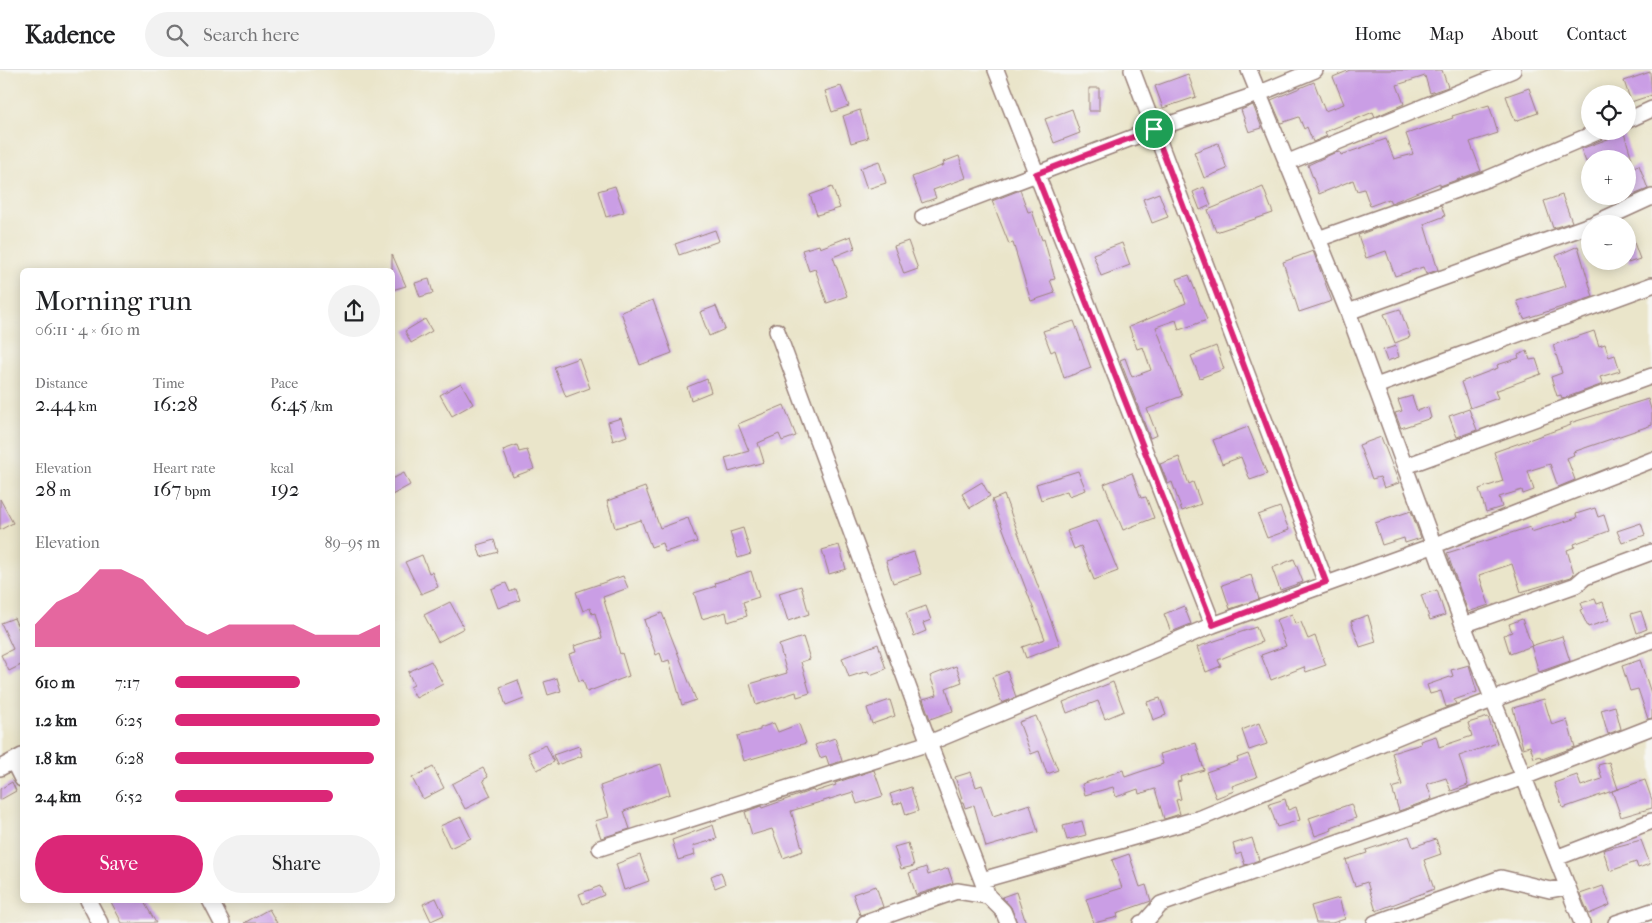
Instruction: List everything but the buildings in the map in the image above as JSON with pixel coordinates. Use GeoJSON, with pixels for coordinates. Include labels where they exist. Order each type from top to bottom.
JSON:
{"type":"FeatureCollection","features":[{"type":"Feature","properties":{"kind":"street"},"geometry":{"type":"LineString","coordinates":[[996,70],[1213,625]]}},
{"type":"Feature","properties":{"kind":"street"},"geometry":{"type":"LineString","coordinates":[[1132,70],[1326,582]]}},
{"type":"Feature","properties":{"kind":"street"},"geometry":{"type":"LineString","coordinates":[[1249,70],[1348,312],[1435,544],[1463,625],[1524,776],[1566,887],[1582,923]]}},
{"type":"Feature","properties":{"kind":"street"},"geometry":{"type":"LineString","coordinates":[[923,217],[1154,129],[1258,94],[1315,70]]}},
{"type":"Feature","properties":{"kind":"street"},"geometry":{"type":"LineString","coordinates":[[1286,163],[1478,76],[1513,70]]}},
{"type":"Feature","properties":{"kind":"street"},"geometry":{"type":"LineString","coordinates":[[1636,116],[1652,109]]}},
{"type":"Feature","properties":{"kind":"street"},"geometry":{"type":"LineString","coordinates":[[1318,239],[1487,179],[1581,139]]}},
{"type":"Feature","properties":{"kind":"street"},"geometry":{"type":"LineString","coordinates":[[1613,215],[1652,197]]}},
{"type":"Feature","properties":{"kind":"street"},"geometry":{"type":"LineString","coordinates":[[1348,312],[1581,229]]}},
{"type":"Feature","properties":{"kind":"street"},"geometry":{"type":"LineString","coordinates":[[1376,386],[1652,285]]}},
{"type":"Feature","properties":{"kind":"street"},"geometry":{"type":"LineString","coordinates":[[777,331],[929,743],[988,896],[1003,911],[1008,923]]}},
{"type":"Feature","properties":{"kind":"street"},"geometry":{"type":"LineString","coordinates":[[1406,466],[1652,376]]}},
{"type":"Feature","properties":{"kind":"street"},"geometry":{"type":"LineString","coordinates":[[600,848],[929,743],[1213,625],[1326,582],[1435,544],[1652,460]]}},
{"type":"Feature","properties":{"kind":"street"},"geometry":{"type":"LineString","coordinates":[[1463,625],[1576,585],[1585,577],[1652,552]]}},
{"type":"Feature","properties":{"kind":"street"},"geometry":{"type":"LineString","coordinates":[[982,880],[1201,818],[1431,723],[1652,640]]}},
{"type":"Feature","properties":{"kind":"street"},"geometry":{"type":"LineString","coordinates":[[1141,923],[1145,922],[1161,904],[1524,776],[1652,727]]}},
{"type":"Feature","properties":{"kind":"street"},"geometry":{"type":"LineString","coordinates":[[12,761],[20,775]]}},
{"type":"Feature","properties":{"kind":"street"},"geometry":{"type":"LineString","coordinates":[[1556,858],[1652,821]]}},
{"type":"Feature","properties":{"kind":"street"},"geometry":{"type":"LineString","coordinates":[[1375,923],[1501,878],[1550,890],[1566,887]]}},
{"type":"Feature","properties":{"kind":"street"},"geometry":{"type":"LineString","coordinates":[[865,923],[957,891],[988,896]]}},
{"type":"Feature","properties":{"kind":"street"},"geometry":{"type":"LineString","coordinates":[[90,903],[100,923]]}},
{"type":"Feature","properties":{"kind":"street"},"geometry":{"type":"LineString","coordinates":[[212,903],[222,923]]}},
{"type":"Feature","properties":{"kind":"street"},"geometry":{"type":"LineString","coordinates":[[1616,923],[1652,911]]}},
{"type":"Feature","properties":{"kind":"route"},"geometry":{"type":"LineString","coordinates":[[1154,129],[1326,582],[1213,625],[1036,174],[1154,129]]}}]}
